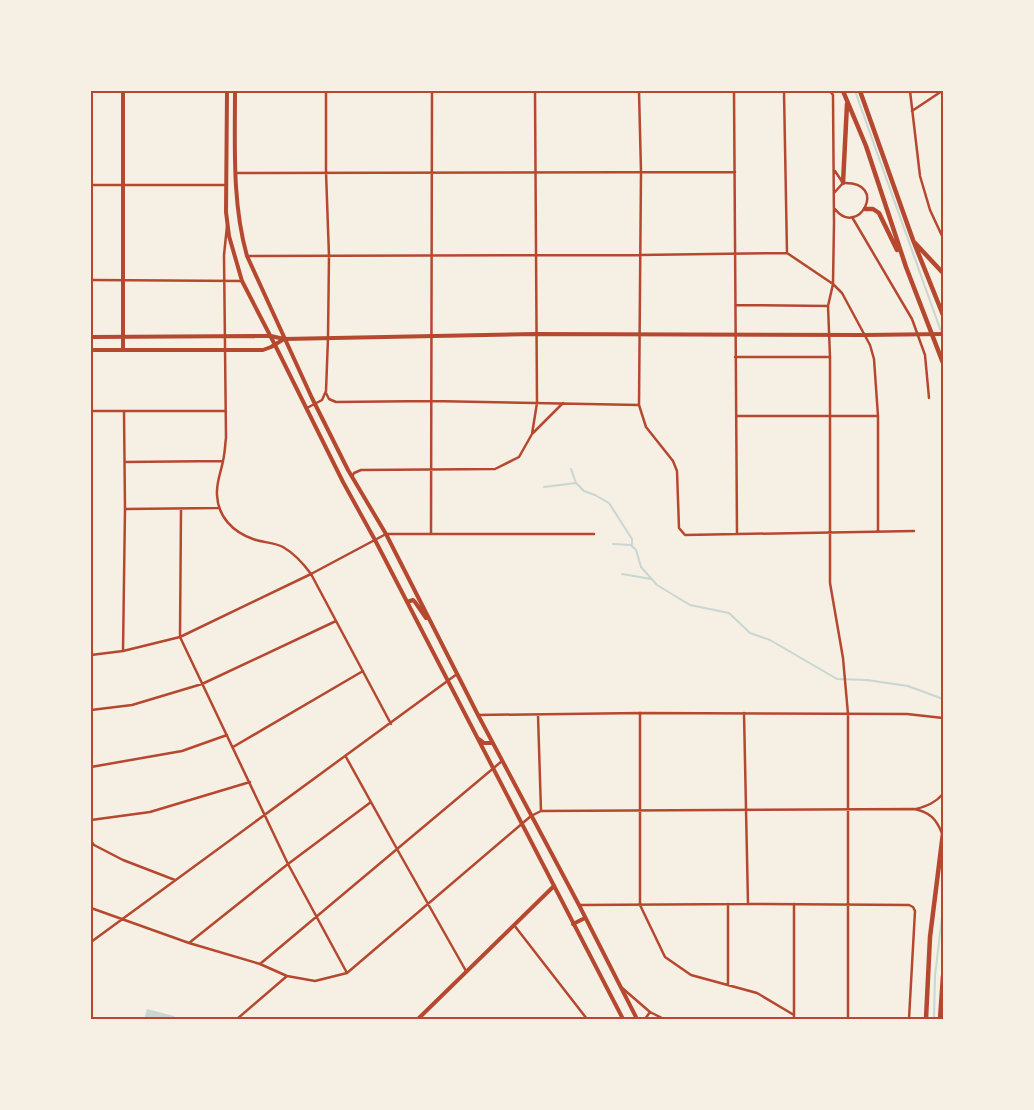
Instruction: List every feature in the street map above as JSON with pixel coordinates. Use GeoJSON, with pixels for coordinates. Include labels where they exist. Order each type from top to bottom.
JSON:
{"type":"FeatureCollection","features":[{"type":"Feature","properties":{"kind":"highway"},"geometry":{"type":"LineString","coordinates":[[843,91],[866,146],[906,267],[943,363]]}},
{"type":"Feature","properties":{"kind":"highway"},"geometry":{"type":"LineString","coordinates":[[860,91],[913,240],[943,315]]}},
{"type":"Feature","properties":{"kind":"highway"},"geometry":{"type":"LineString","coordinates":[[843,183],[847,103]]}},
{"type":"Feature","properties":{"kind":"highway"},"geometry":{"type":"LineString","coordinates":[[865,209],[873,209],[879,213],[906,267]]}},
{"type":"Feature","properties":{"kind":"highway"},"geometry":{"type":"LineString","coordinates":[[913,240],[943,273]]}},
{"type":"Feature","properties":{"kind":"highway"},"geometry":{"type":"LineString","coordinates":[[926,1019],[930,937],[943,834]]}},
{"type":"Feature","properties":{"kind":"highway"},"geometry":{"type":"LineString","coordinates":[[940,1019],[943,976]]}},
{"type":"Feature","properties":{"kind":"main road"},"geometry":{"type":"LineString","coordinates":[[123,91],[123,350]]}},
{"type":"Feature","properties":{"kind":"main road"},"geometry":{"type":"LineString","coordinates":[[227,91],[225,185],[227,224],[242,281],[343,482],[375,540],[623,1019]]}},
{"type":"Feature","properties":{"kind":"main road"},"geometry":{"type":"LineString","coordinates":[[235,91],[236,173],[242,241],[247,256],[284,339],[348,470],[386,534],[636,1019]]}},
{"type":"Feature","properties":{"kind":"main road"},"geometry":{"type":"LineString","coordinates":[[91,337],[271,336],[284,339],[536,334],[943,334]]}},
{"type":"Feature","properties":{"kind":"main road"},"geometry":{"type":"LineString","coordinates":[[91,350],[263,350],[284,339]]}},
{"type":"Feature","properties":{"kind":"main road"},"geometry":{"type":"LineString","coordinates":[[339,474],[343,470],[348,470]]}},
{"type":"Feature","properties":{"kind":"main road"},"geometry":{"type":"LineString","coordinates":[[343,482],[348,481],[352,476]]}},
{"type":"Feature","properties":{"kind":"main road"},"geometry":{"type":"LineString","coordinates":[[407,602],[413,600],[432,625]]}},
{"type":"Feature","properties":{"kind":"main road"},"geometry":{"type":"LineString","coordinates":[[475,733],[484,743],[492,742]]}},
{"type":"Feature","properties":{"kind":"main road"},"geometry":{"type":"LineString","coordinates":[[536,850],[547,845]]}},
{"type":"Feature","properties":{"kind":"main road"},"geometry":{"type":"LineString","coordinates":[[418,1019],[554,886]]}},
{"type":"Feature","properties":{"kind":"main road"},"geometry":{"type":"LineString","coordinates":[[573,924],[585,918]]}},
{"type":"Feature","properties":{"kind":"street"},"geometry":{"type":"LineString","coordinates":[[306,409],[322,400],[326,391],[329,256],[326,91]]}},
{"type":"Feature","properties":{"kind":"street"},"geometry":{"type":"LineString","coordinates":[[431,534],[432,91]]}},
{"type":"Feature","properties":{"kind":"street"},"geometry":{"type":"LineString","coordinates":[[532,434],[537,403],[535,91]]}},
{"type":"Feature","properties":{"kind":"street"},"geometry":{"type":"LineString","coordinates":[[639,91],[641,172],[639,404],[646,426],[673,461],[677,471],[679,528],[685,535],[914,531]]}},
{"type":"Feature","properties":{"kind":"street"},"geometry":{"type":"LineString","coordinates":[[728,91],[829,91],[834,95],[833,284],[828,306],[830,335],[830,583],[845,676],[848,714],[848,1019]]}},
{"type":"Feature","properties":{"kind":"street"},"geometry":{"type":"LineString","coordinates":[[734,91],[737,534]]}},
{"type":"Feature","properties":{"kind":"street"},"geometry":{"type":"LineString","coordinates":[[910,91],[920,176],[930,210],[943,238]]}},
{"type":"Feature","properties":{"kind":"street"},"geometry":{"type":"LineString","coordinates":[[912,111],[942,91]]}},
{"type":"Feature","properties":{"kind":"street"},"geometry":{"type":"LineString","coordinates":[[784,92],[788,253]]}},
{"type":"Feature","properties":{"kind":"street"},"geometry":{"type":"LineString","coordinates":[[834,170],[843,183]]}},
{"type":"Feature","properties":{"kind":"street"},"geometry":{"type":"LineString","coordinates":[[236,173],[735,172]]}},
{"type":"Feature","properties":{"kind":"street"},"geometry":{"type":"LineString","coordinates":[[833,194],[843,183],[857,183],[862,186],[867,198],[865,209],[852,217],[841,215],[834,208]]}},
{"type":"Feature","properties":{"kind":"street"},"geometry":{"type":"LineString","coordinates":[[91,185],[225,185]]}},
{"type":"Feature","properties":{"kind":"street"},"geometry":{"type":"LineString","coordinates":[[834,223],[841,215]]}},
{"type":"Feature","properties":{"kind":"street"},"geometry":{"type":"LineString","coordinates":[[852,217],[912,319],[925,355],[929,398]]}},
{"type":"Feature","properties":{"kind":"street"},"geometry":{"type":"LineString","coordinates":[[227,224],[224,240],[226,438],[219,474],[218,508],[225,520],[237,531],[254,540],[282,546],[300,559],[311,574],[391,724]]}},
{"type":"Feature","properties":{"kind":"street"},"geometry":{"type":"LineString","coordinates":[[247,256],[536,256],[788,253],[833,284],[842,293],[870,345],[874,359],[878,416],[878,531]]}},
{"type":"Feature","properties":{"kind":"street"},"geometry":{"type":"LineString","coordinates":[[91,280],[242,281]]}},
{"type":"Feature","properties":{"kind":"street"},"geometry":{"type":"LineString","coordinates":[[736,305],[828,306]]}},
{"type":"Feature","properties":{"kind":"street"},"geometry":{"type":"LineString","coordinates":[[735,357],[830,357]]}},
{"type":"Feature","properties":{"kind":"street"},"geometry":{"type":"LineString","coordinates":[[326,391],[329,399],[336,402],[431,401],[639,404]]}},
{"type":"Feature","properties":{"kind":"street"},"geometry":{"type":"LineString","coordinates":[[352,476],[361,470],[496,469],[519,457],[532,434],[563,403]]}},
{"type":"Feature","properties":{"kind":"street"},"geometry":{"type":"LineString","coordinates":[[91,412],[226,411]]}},
{"type":"Feature","properties":{"kind":"street"},"geometry":{"type":"LineString","coordinates":[[122,651],[125,509],[124,412]]}},
{"type":"Feature","properties":{"kind":"street"},"geometry":{"type":"LineString","coordinates":[[736,416],[878,416]]}},
{"type":"Feature","properties":{"kind":"street"},"geometry":{"type":"LineString","coordinates":[[125,462],[223,461]]}},
{"type":"Feature","properties":{"kind":"street"},"geometry":{"type":"LineString","coordinates":[[181,508],[180,638],[288,864],[347,973]]}},
{"type":"Feature","properties":{"kind":"street"},"geometry":{"type":"LineString","coordinates":[[125,509],[218,508]]}},
{"type":"Feature","properties":{"kind":"street"},"geometry":{"type":"LineString","coordinates":[[91,655],[122,651],[180,638],[311,574],[386,534],[594,534]]}},
{"type":"Feature","properties":{"kind":"street"},"geometry":{"type":"LineString","coordinates":[[91,710],[132,705],[202,684],[336,621]]}},
{"type":"Feature","properties":{"kind":"street"},"geometry":{"type":"LineString","coordinates":[[233,747],[363,672]]}},
{"type":"Feature","properties":{"kind":"street"},"geometry":{"type":"LineString","coordinates":[[91,942],[457,674]]}},
{"type":"Feature","properties":{"kind":"street"},"geometry":{"type":"LineString","coordinates":[[478,715],[640,713],[907,714],[943,718]]}},
{"type":"Feature","properties":{"kind":"street"},"geometry":{"type":"LineString","coordinates":[[640,713],[640,905],[665,957],[691,975],[757,993],[794,1017]]}},
{"type":"Feature","properties":{"kind":"street"},"geometry":{"type":"LineString","coordinates":[[744,713],[748,904]]}},
{"type":"Feature","properties":{"kind":"street"},"geometry":{"type":"LineString","coordinates":[[538,715],[541,811]]}},
{"type":"Feature","properties":{"kind":"street"},"geometry":{"type":"LineString","coordinates":[[91,767],[182,751],[227,735]]}},
{"type":"Feature","properties":{"kind":"street"},"geometry":{"type":"LineString","coordinates":[[346,756],[466,971]]}},
{"type":"Feature","properties":{"kind":"street"},"geometry":{"type":"LineString","coordinates":[[260,964],[502,761]]}},
{"type":"Feature","properties":{"kind":"street"},"geometry":{"type":"LineString","coordinates":[[91,820],[150,812],[250,782]]}},
{"type":"Feature","properties":{"kind":"street"},"geometry":{"type":"LineString","coordinates":[[91,908],[189,943],[260,964],[287,976],[315,981],[347,973],[531,816],[541,811],[914,809],[927,806],[943,794]]}},
{"type":"Feature","properties":{"kind":"street"},"geometry":{"type":"LineString","coordinates":[[189,943],[288,864],[371,802]]}},
{"type":"Feature","properties":{"kind":"street"},"geometry":{"type":"LineString","coordinates":[[914,809],[929,813],[943,834]]}},
{"type":"Feature","properties":{"kind":"street"},"geometry":{"type":"LineString","coordinates":[[91,841],[94,845],[123,860],[176,880]]}},
{"type":"Feature","properties":{"kind":"street"},"geometry":{"type":"LineString","coordinates":[[579,906],[728,904],[909,905],[915,911],[909,1019]]}},
{"type":"Feature","properties":{"kind":"street"},"geometry":{"type":"LineString","coordinates":[[728,904],[728,985]]}},
{"type":"Feature","properties":{"kind":"street"},"geometry":{"type":"LineString","coordinates":[[794,904],[794,1017]]}},
{"type":"Feature","properties":{"kind":"street"},"geometry":{"type":"LineString","coordinates":[[514,925],[587,1019]]}},
{"type":"Feature","properties":{"kind":"street"},"geometry":{"type":"LineString","coordinates":[[237,1019],[287,976]]}},
{"type":"Feature","properties":{"kind":"street"},"geometry":{"type":"LineString","coordinates":[[619,985],[650,1012],[664,1019]]}},
{"type":"Feature","properties":{"kind":"street"},"geometry":{"type":"LineString","coordinates":[[645,1019],[650,1012]]}},
{"type":"Feature","properties":{"kind":"shaded area"},"geometry":{"type":"Polygon","coordinates":[[[147,1009],[174,1016],[174,1019],[159,1019],[158,1017],[157,1019],[144,1019],[147,1009]]]}},
{"type":"Feature","properties":{"kind":"waterway"},"geometry":{"type":"LineString","coordinates":[[855,91],[943,337]]}},
{"type":"Feature","properties":{"kind":"waterway"},"geometry":{"type":"LineString","coordinates":[[571,469],[576,483],[584,491],[609,503],[632,539],[632,546],[636,550],[641,567],[657,585],[690,605],[729,613],[750,633],[770,640],[837,679],[867,680],[908,686],[943,699]]}},
{"type":"Feature","properties":{"kind":"waterway"},"geometry":{"type":"LineString","coordinates":[[544,487],[576,483]]}},
{"type":"Feature","properties":{"kind":"waterway"},"geometry":{"type":"LineString","coordinates":[[613,544],[631,545]]}},
{"type":"Feature","properties":{"kind":"waterway"},"geometry":{"type":"LineString","coordinates":[[622,574],[651,579]]}},
{"type":"Feature","properties":{"kind":"waterway"},"geometry":{"type":"LineString","coordinates":[[934,1019],[935,976],[943,908]]}}]}
